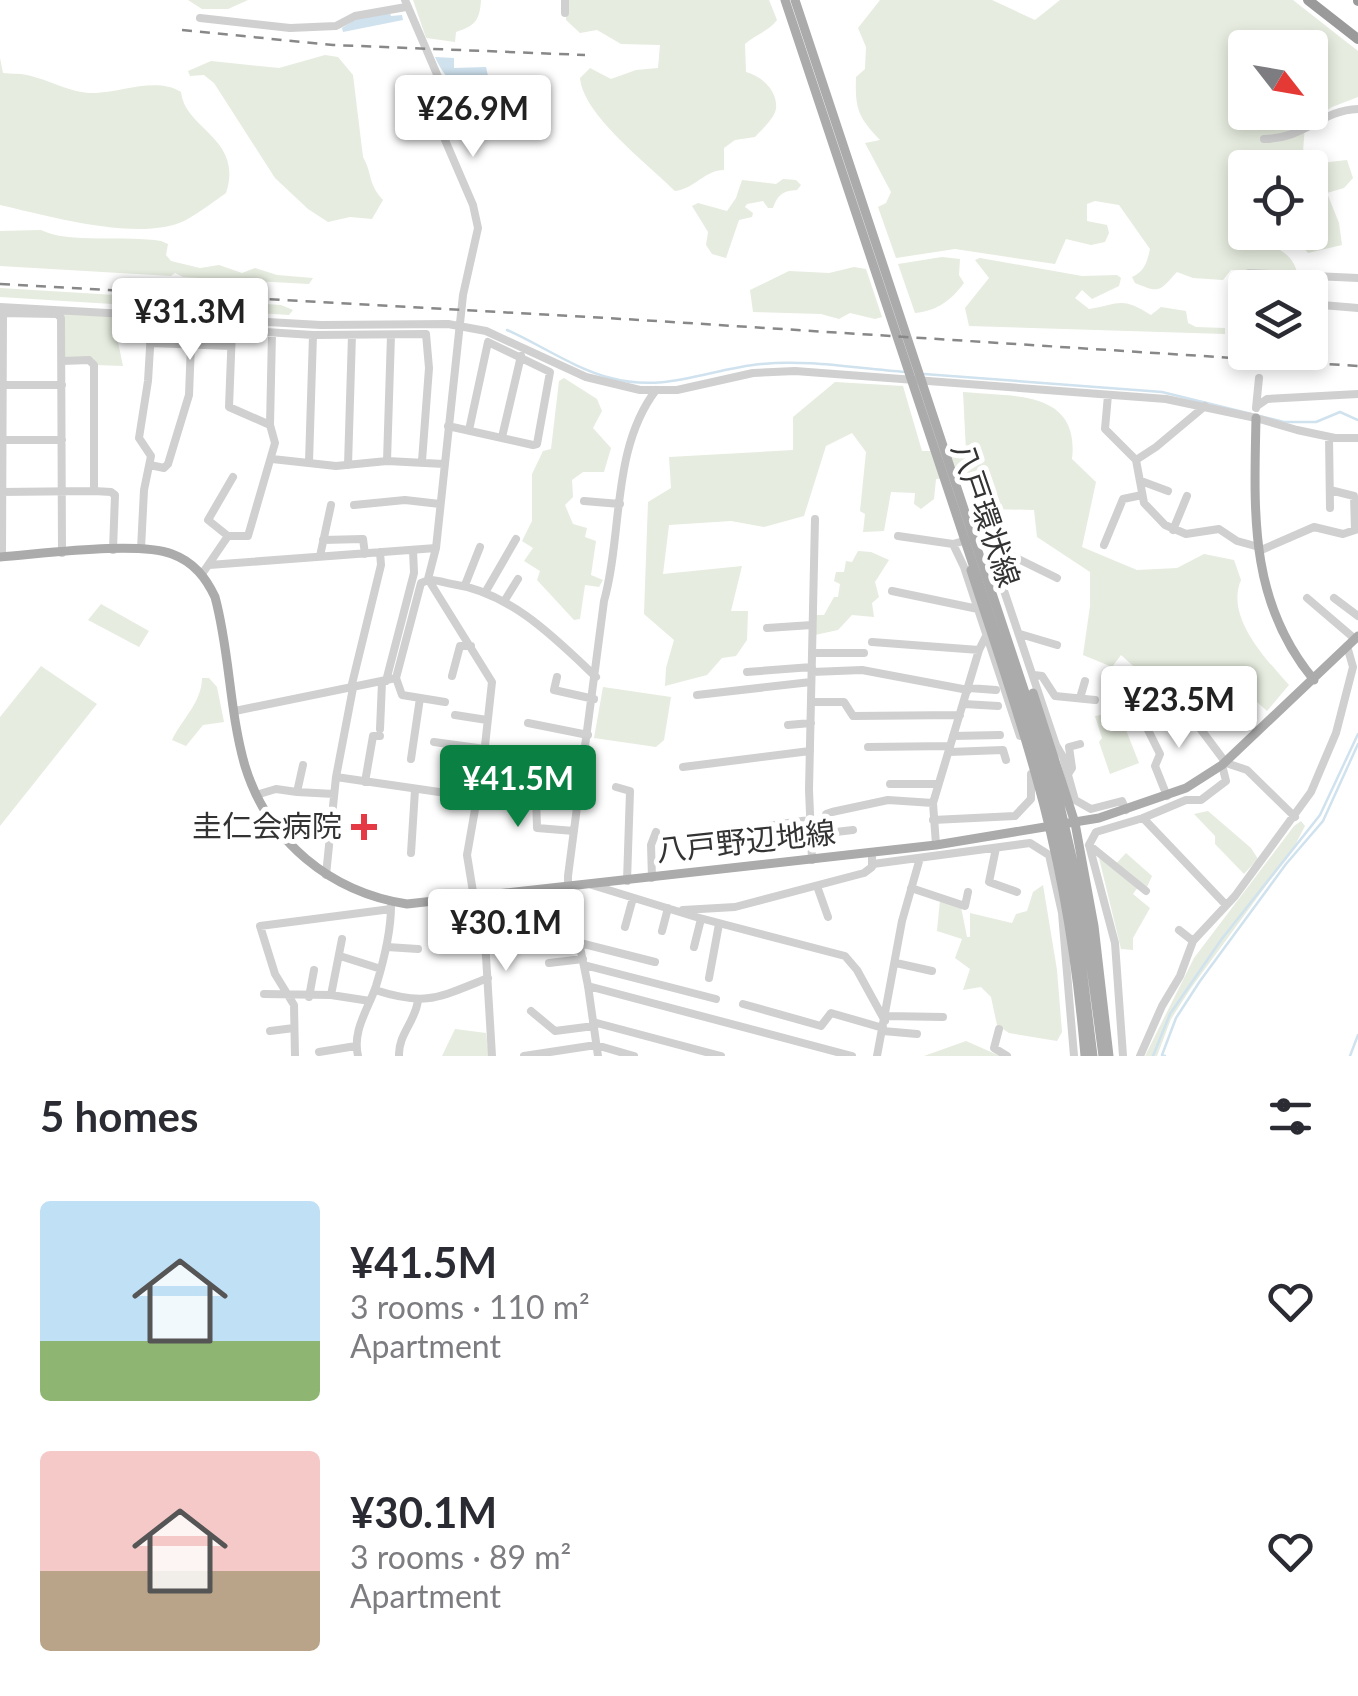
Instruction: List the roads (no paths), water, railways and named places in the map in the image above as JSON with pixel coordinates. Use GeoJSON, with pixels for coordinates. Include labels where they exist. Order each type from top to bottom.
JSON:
{"type":"FeatureCollection","features":[{"type":"Feature","properties":{"kind":"highway"},"geometry":{"type":"LineString","coordinates":[[1308,0],[1358,37]]}},
{"type":"Feature","properties":{"kind":"highway"},"geometry":{"type":"LineString","coordinates":[[1320,0],[1358,37]]}},
{"type":"Feature","properties":{"kind":"main road","name":"八戸環状線"},"geometry":{"type":"LineString","coordinates":[[785,0],[856,192]]}},
{"type":"Feature","properties":{"kind":"main road","name":"八戸環状線"},"geometry":{"type":"LineString","coordinates":[[796,0],[856,192],[938,438],[958,486],[1032,723],[1074,903],[1094,1056]]}},
{"type":"Feature","properties":{"kind":"main road"},"geometry":{"type":"LineString","coordinates":[[1256,418],[1259,549],[1267,600],[1280,630],[1314,680]]}},
{"type":"Feature","properties":{"kind":"main road","name":"八戸環状線"},"geometry":{"type":"LineString","coordinates":[[938,438],[946,476],[1068,830],[1106,1056]]}},
{"type":"Feature","properties":{"kind":"main road"},"geometry":{"type":"LineString","coordinates":[[946,476],[965,552],[1037,777],[1069,921],[1084,1056]]}},
{"type":"Feature","properties":{"kind":"main road"},"geometry":{"type":"LineString","coordinates":[[958,486],[996,583],[1074,823],[1094,926],[1106,1056]]}},
{"type":"Feature","properties":{"kind":"main road"},"geometry":{"type":"LineString","coordinates":[[1,557],[141,549],[171,554],[205,570]]}},
{"type":"Feature","properties":{"kind":"main road","name":"八戸野辺地線"},"geometry":{"type":"LineString","coordinates":[[205,570],[220,614],[244,762],[256,795],[285,840],[326,875],[391,905],[812,860],[873,859],[1049,828],[1126,810],[1167,796],[1224,764],[1353,640]]}},
{"type":"Feature","properties":{"kind":"street"},"geometry":{"type":"LineString","coordinates":[[565,0],[565,13]]}},
{"type":"Feature","properties":{"kind":"street"},"geometry":{"type":"LineString","coordinates":[[200,18],[290,28],[336,26],[356,16],[405,4],[445,93],[445,140],[478,228],[465,277],[436,548],[428,579],[492,682],[467,855],[488,978],[492,1056]]}},
{"type":"Feature","properties":{"kind":"street"},"geometry":{"type":"LineString","coordinates":[[1264,139],[1298,134],[1337,111],[1358,109]]}},
{"type":"Feature","properties":{"kind":"street"},"geometry":{"type":"LineString","coordinates":[[1328,277],[1358,278]]}},
{"type":"Feature","properties":{"kind":"street"},"geometry":{"type":"LineString","coordinates":[[1328,306],[1358,308]]}},
{"type":"Feature","properties":{"kind":"street"},"geometry":{"type":"LineString","coordinates":[[1,311],[152,315],[321,326],[459,325],[503,337],[608,384],[677,390],[753,373],[794,370],[1205,406],[1329,437],[1358,438]]}},
{"type":"Feature","properties":{"kind":"street"},"geometry":{"type":"LineString","coordinates":[[1,311],[60,315],[62,553]]}},
{"type":"Feature","properties":{"kind":"street"},"geometry":{"type":"LineString","coordinates":[[1,311],[1,557]]}},
{"type":"Feature","properties":{"kind":"street"},"geometry":{"type":"LineString","coordinates":[[141,549],[144,490],[151,456],[139,438],[152,315]]}},
{"type":"Feature","properties":{"kind":"street"},"geometry":{"type":"LineString","coordinates":[[270,425],[229,407],[232,330],[352,336],[426,334],[429,338],[422,462]]}},
{"type":"Feature","properties":{"kind":"street"},"geometry":{"type":"LineString","coordinates":[[233,477],[208,520],[228,536],[248,536],[275,443],[270,425],[272,333]]}},
{"type":"Feature","properties":{"kind":"street"},"geometry":{"type":"LineString","coordinates":[[387,461],[390,334]]}},
{"type":"Feature","properties":{"kind":"street"},"geometry":{"type":"LineString","coordinates":[[309,462],[312,335]]}},
{"type":"Feature","properties":{"kind":"street"},"geometry":{"type":"LineString","coordinates":[[348,465],[352,336]]}},
{"type":"Feature","properties":{"kind":"street"},"geometry":{"type":"LineString","coordinates":[[448,426],[533,444],[539,439],[550,372],[488,342],[469,430]]}},
{"type":"Feature","properties":{"kind":"street"},"geometry":{"type":"LineString","coordinates":[[150,343],[231,346]]}},
{"type":"Feature","properties":{"kind":"street"},"geometry":{"type":"LineString","coordinates":[[150,465],[164,468],[168,464],[189,395],[191,344]]}},
{"type":"Feature","properties":{"kind":"street"},"geometry":{"type":"LineString","coordinates":[[502,438],[521,356]]}},
{"type":"Feature","properties":{"kind":"street"},"geometry":{"type":"LineString","coordinates":[[62,361],[89,360],[94,365],[94,490]]}},
{"type":"Feature","properties":{"kind":"street"},"geometry":{"type":"LineString","coordinates":[[1256,418],[1259,378]]}},
{"type":"Feature","properties":{"kind":"street"},"geometry":{"type":"LineString","coordinates":[[1,385],[62,385]]}},
{"type":"Feature","properties":{"kind":"street"},"geometry":{"type":"LineString","coordinates":[[598,1056],[568,888],[620,504],[638,414],[656,390]]}},
{"type":"Feature","properties":{"kind":"street"},"geometry":{"type":"LineString","coordinates":[[1257,406],[1267,399],[1358,394]]}},
{"type":"Feature","properties":{"kind":"street"},"geometry":{"type":"LineString","coordinates":[[1108,395],[1105,429],[1136,460],[1146,508],[1173,530],[1191,534],[1220,530],[1237,541],[1270,550],[1314,527],[1343,534],[1357,530],[1352,493],[1330,490]]}},
{"type":"Feature","properties":{"kind":"street"},"geometry":{"type":"LineString","coordinates":[[1136,460],[1205,406]]}},
{"type":"Feature","properties":{"kind":"street"},"geometry":{"type":"LineString","coordinates":[[1329,437],[1330,508]]}},
{"type":"Feature","properties":{"kind":"street"},"geometry":{"type":"LineString","coordinates":[[1,440],[62,440]]}},
{"type":"Feature","properties":{"kind":"street"},"geometry":{"type":"LineString","coordinates":[[272,459],[348,465],[387,461],[444,464]]}},
{"type":"Feature","properties":{"kind":"street"},"geometry":{"type":"LineString","coordinates":[[1141,481],[1168,491]]}},
{"type":"Feature","properties":{"kind":"street"},"geometry":{"type":"LineString","coordinates":[[1,492],[111,492],[115,495],[113,550]]}},
{"type":"Feature","properties":{"kind":"street"},"geometry":{"type":"LineString","coordinates":[[1104,546],[1123,499],[1142,495]]}},
{"type":"Feature","properties":{"kind":"street"},"geometry":{"type":"LineString","coordinates":[[1173,530],[1188,496]]}},
{"type":"Feature","properties":{"kind":"street"},"geometry":{"type":"LineString","coordinates":[[354,504],[405,500],[440,504]]}},
{"type":"Feature","properties":{"kind":"street"},"geometry":{"type":"LineString","coordinates":[[584,500],[620,504]]}},
{"type":"Feature","properties":{"kind":"street"},"geometry":{"type":"LineString","coordinates":[[320,556],[331,506]]}},
{"type":"Feature","properties":{"kind":"street"},"geometry":{"type":"LineString","coordinates":[[812,860],[809,820],[814,519]]}},
{"type":"Feature","properties":{"kind":"street"},"geometry":{"type":"LineString","coordinates":[[898,536],[955,544],[984,535],[990,541],[1074,800],[1091,809],[1122,801],[1126,810]]}},
{"type":"Feature","properties":{"kind":"street"},"geometry":{"type":"LineString","coordinates":[[205,570],[228,536]]}},
{"type":"Feature","properties":{"kind":"street"},"geometry":{"type":"LineString","coordinates":[[486,591],[516,538]]}},
{"type":"Feature","properties":{"kind":"street"},"geometry":{"type":"LineString","coordinates":[[323,540],[364,539],[366,554]]}},
{"type":"Feature","properties":{"kind":"street"},"geometry":{"type":"LineString","coordinates":[[933,820],[1007,819],[1022,812],[1031,798],[1033,781],[955,544]]}},
{"type":"Feature","properties":{"kind":"street"},"geometry":{"type":"LineString","coordinates":[[205,570],[320,556],[436,548]]}},
{"type":"Feature","properties":{"kind":"street"},"geometry":{"type":"LineString","coordinates":[[466,586],[480,548]]}},
{"type":"Feature","properties":{"kind":"street"},"geometry":{"type":"LineString","coordinates":[[366,782],[373,736],[380,733],[383,681],[414,574],[413,550]]}},
{"type":"Feature","properties":{"kind":"street"},"geometry":{"type":"LineString","coordinates":[[326,875],[336,778],[381,565],[380,552]]}},
{"type":"Feature","properties":{"kind":"street"},"geometry":{"type":"LineString","coordinates":[[993,552],[1057,578]]}},
{"type":"Feature","properties":{"kind":"street"},"geometry":{"type":"LineString","coordinates":[[1004,586],[1018,559]]}},
{"type":"Feature","properties":{"kind":"street"},"geometry":{"type":"LineString","coordinates":[[446,702],[402,695],[396,678],[421,582],[428,579],[486,591],[505,600],[596,677]]}},
{"type":"Feature","properties":{"kind":"street"},"geometry":{"type":"LineString","coordinates":[[505,600],[518,579]]}},
{"type":"Feature","properties":{"kind":"street"},"geometry":{"type":"LineString","coordinates":[[892,591],[978,609]]}},
{"type":"Feature","properties":{"kind":"street"},"geometry":{"type":"LineString","coordinates":[[1140,1056],[1193,941],[1226,906],[1295,817],[1311,792],[1336,734],[1352,667],[1353,640],[1307,598]]}},
{"type":"Feature","properties":{"kind":"street"},"geometry":{"type":"LineString","coordinates":[[1334,598],[1358,616]]}},
{"type":"Feature","properties":{"kind":"street"},"geometry":{"type":"LineString","coordinates":[[767,628],[812,624]]}},
{"type":"Feature","properties":{"kind":"street"},"geometry":{"type":"LineString","coordinates":[[1020,634],[1056,645]]}},
{"type":"Feature","properties":{"kind":"street"},"geometry":{"type":"LineString","coordinates":[[936,845],[933,803],[986,636]]}},
{"type":"Feature","properties":{"kind":"street"},"geometry":{"type":"LineString","coordinates":[[872,642],[980,650]]}},
{"type":"Feature","properties":{"kind":"street"},"geometry":{"type":"LineString","coordinates":[[452,676],[460,646],[471,646]]}},
{"type":"Feature","properties":{"kind":"street"},"geometry":{"type":"LineString","coordinates":[[812,653],[864,653]]}},
{"type":"Feature","properties":{"kind":"street"},"geometry":{"type":"LineString","coordinates":[[747,672],[862,670],[996,690]]}},
{"type":"Feature","properties":{"kind":"street"},"geometry":{"type":"LineString","coordinates":[[1034,676],[1042,676],[1054,696],[1096,700]]}},
{"type":"Feature","properties":{"kind":"street"},"geometry":{"type":"LineString","coordinates":[[557,677],[554,690],[594,699]]}},
{"type":"Feature","properties":{"kind":"street"},"geometry":{"type":"LineString","coordinates":[[236,711],[396,678]]}},
{"type":"Feature","properties":{"kind":"street"},"geometry":{"type":"LineString","coordinates":[[697,695],[811,682]]}},
{"type":"Feature","properties":{"kind":"street"},"geometry":{"type":"LineString","coordinates":[[1080,698],[1085,682]]}},
{"type":"Feature","properties":{"kind":"street"},"geometry":{"type":"LineString","coordinates":[[410,759],[420,698]]}},
{"type":"Feature","properties":{"kind":"street"},"geometry":{"type":"LineString","coordinates":[[811,702],[844,702],[850,714],[856,716],[960,715]]}},
{"type":"Feature","properties":{"kind":"street"},"geometry":{"type":"LineString","coordinates":[[964,704],[998,706]]}},
{"type":"Feature","properties":{"kind":"street"},"geometry":{"type":"LineString","coordinates":[[1123,1056],[1114,944],[1089,845],[1096,832],[1186,800],[1207,797],[1226,780],[1224,764],[1184,707]]}},
{"type":"Feature","properties":{"kind":"street"},"geometry":{"type":"LineString","coordinates":[[455,715],[487,720]]}},
{"type":"Feature","properties":{"kind":"street"},"geometry":{"type":"LineString","coordinates":[[528,722],[588,735]]}},
{"type":"Feature","properties":{"kind":"street"},"geometry":{"type":"LineString","coordinates":[[788,725],[811,723]]}},
{"type":"Feature","properties":{"kind":"street"},"geometry":{"type":"LineString","coordinates":[[1145,724],[1160,754],[1155,766],[1167,796]]}},
{"type":"Feature","properties":{"kind":"street"},"geometry":{"type":"LineString","coordinates":[[868,748],[951,744],[1000,735]]}},
{"type":"Feature","properties":{"kind":"street"},"geometry":{"type":"LineString","coordinates":[[434,742],[485,749]]}},
{"type":"Feature","properties":{"kind":"street"},"geometry":{"type":"LineString","coordinates":[[951,744],[1000,750],[1005,752],[1006,760]]}},
{"type":"Feature","properties":{"kind":"street"},"geometry":{"type":"LineString","coordinates":[[1068,774],[1072,768],[1070,747],[1080,744]]}},
{"type":"Feature","properties":{"kind":"street"},"geometry":{"type":"LineString","coordinates":[[683,767],[810,751]]}},
{"type":"Feature","properties":{"kind":"street"},"geometry":{"type":"LineString","coordinates":[[535,764],[537,828],[574,831]]}},
{"type":"Feature","properties":{"kind":"street"},"geometry":{"type":"LineString","coordinates":[[1224,764],[1248,770],[1295,817]]}},
{"type":"Feature","properties":{"kind":"street"},"geometry":{"type":"LineString","coordinates":[[298,792],[303,765]]}},
{"type":"Feature","properties":{"kind":"street"},"geometry":{"type":"LineString","coordinates":[[336,778],[508,802]]}},
{"type":"Feature","properties":{"kind":"street"},"geometry":{"type":"LineString","coordinates":[[890,784],[938,784]]}},
{"type":"Feature","properties":{"kind":"street"},"geometry":{"type":"LineString","coordinates":[[616,787],[630,792],[627,881]]}},
{"type":"Feature","properties":{"kind":"street"},"geometry":{"type":"LineString","coordinates":[[256,795],[276,789],[334,794]]}},
{"type":"Feature","properties":{"kind":"street"},"geometry":{"type":"LineString","coordinates":[[411,853],[416,790]]}},
{"type":"Feature","properties":{"kind":"street"},"geometry":{"type":"LineString","coordinates":[[537,790],[578,793]]}},
{"type":"Feature","properties":{"kind":"street"},"geometry":{"type":"LineString","coordinates":[[826,832],[826,814],[832,812],[888,800],[933,803]]}},
{"type":"Feature","properties":{"kind":"street"},"geometry":{"type":"LineString","coordinates":[[1143,818],[1226,906]]}},
{"type":"Feature","properties":{"kind":"street"},"geometry":{"type":"LineString","coordinates":[[705,836],[809,820]]}},
{"type":"Feature","properties":{"kind":"street"},"geometry":{"type":"LineString","coordinates":[[810,834],[853,830]]}},
{"type":"Feature","properties":{"kind":"street"},"geometry":{"type":"LineString","coordinates":[[652,878],[651,845],[656,832]]}},
{"type":"Feature","properties":{"kind":"street"},"geometry":{"type":"LineString","coordinates":[[671,909],[735,907],[864,873],[873,859],[920,858],[1030,843],[1049,856],[1062,913],[1074,1056]]}},
{"type":"Feature","properties":{"kind":"street"},"geometry":{"type":"LineString","coordinates":[[1089,845],[1146,891]]}},
{"type":"Feature","properties":{"kind":"street"},"geometry":{"type":"LineString","coordinates":[[996,848],[989,882],[1017,892]]}},
{"type":"Feature","properties":{"kind":"street"},"geometry":{"type":"LineString","coordinates":[[878,1056],[920,858]]}},
{"type":"Feature","properties":{"kind":"street"},"geometry":{"type":"LineString","coordinates":[[592,885],[718,924],[845,956],[857,970],[884,1024]]}},
{"type":"Feature","properties":{"kind":"street"},"geometry":{"type":"LineString","coordinates":[[817,886],[828,917]]}},
{"type":"Feature","properties":{"kind":"street"},"geometry":{"type":"LineString","coordinates":[[911,888],[965,906],[968,892]]}},
{"type":"Feature","properties":{"kind":"street"},"geometry":{"type":"LineString","coordinates":[[626,927],[633,898]]}},
{"type":"Feature","properties":{"kind":"street"},"geometry":{"type":"LineString","coordinates":[[295,1056],[294,1005],[265,949],[260,926],[391,905],[387,947],[358,1030],[357,1051],[320,1052]]}},
{"type":"Feature","properties":{"kind":"street"},"geometry":{"type":"LineString","coordinates":[[662,932],[671,909]]}},
{"type":"Feature","properties":{"kind":"street"},"geometry":{"type":"LineString","coordinates":[[694,947],[701,919]]}},
{"type":"Feature","properties":{"kind":"street"},"geometry":{"type":"LineString","coordinates":[[709,978],[718,924]]}},
{"type":"Feature","properties":{"kind":"street"},"geometry":{"type":"LineString","coordinates":[[1179,930],[1193,941]]}},
{"type":"Feature","properties":{"kind":"street"},"geometry":{"type":"LineString","coordinates":[[332,995],[342,938]]}},
{"type":"Feature","properties":{"kind":"street"},"geometry":{"type":"LineString","coordinates":[[580,943],[655,962]]}},
{"type":"Feature","properties":{"kind":"street"},"geometry":{"type":"LineString","coordinates":[[387,947],[418,950]]}},
{"type":"Feature","properties":{"kind":"street"},"geometry":{"type":"LineString","coordinates":[[340,956],[381,969]]}},
{"type":"Feature","properties":{"kind":"street"},"geometry":{"type":"LineString","coordinates":[[549,963],[584,962],[716,999]]}},
{"type":"Feature","properties":{"kind":"street"},"geometry":{"type":"LineString","coordinates":[[896,962],[932,971]]}},
{"type":"Feature","properties":{"kind":"street"},"geometry":{"type":"LineString","coordinates":[[309,997],[314,970]]}},
{"type":"Feature","properties":{"kind":"street"},"geometry":{"type":"LineString","coordinates":[[375,990],[418,1000],[443,998],[488,978]]}},
{"type":"Feature","properties":{"kind":"street"},"geometry":{"type":"LineString","coordinates":[[588,986],[852,1056]]}},
{"type":"Feature","properties":{"kind":"street"},"geometry":{"type":"LineString","coordinates":[[264,994],[332,995],[370,1001]]}},
{"type":"Feature","properties":{"kind":"street"},"geometry":{"type":"LineString","coordinates":[[399,1056],[401,1038],[414,1020],[418,1000]]}},
{"type":"Feature","properties":{"kind":"street"},"geometry":{"type":"LineString","coordinates":[[743,1004],[821,1026],[827,1013],[831,1013],[917,1034]]}},
{"type":"Feature","properties":{"kind":"street"},"geometry":{"type":"LineString","coordinates":[[530,1011],[556,1031],[594,1024],[721,1056]]}},
{"type":"Feature","properties":{"kind":"street"},"geometry":{"type":"LineString","coordinates":[[884,1024],[942,1017]]}},
{"type":"Feature","properties":{"kind":"street"},"geometry":{"type":"LineString","coordinates":[[270,1030],[294,1028]]}},
{"type":"Feature","properties":{"kind":"street"},"geometry":{"type":"LineString","coordinates":[[999,1029],[994,1048],[1008,1056]]}},
{"type":"Feature","properties":{"kind":"street"},"geometry":{"type":"LineString","coordinates":[[524,1056],[596,1046],[634,1056]]}},
{"type":"Feature","properties":{"kind":"water"},"geometry":{"type":"Polygon","coordinates":[[[390,13],[402,15],[403,20],[343,32],[342,28],[356,19],[390,13]]]}},
{"type":"Feature","properties":{"kind":"water"},"geometry":{"type":"Polygon","coordinates":[[[435,57],[454,58],[454,68],[486,67],[488,76],[455,80],[445,74],[435,57]]]}},
{"type":"Feature","properties":{"kind":"waterway"},"geometry":{"type":"LineString","coordinates":[[507,330],[584,369],[631,382],[668,381],[779,363],[906,372]]}},
{"type":"Feature","properties":{"kind":"waterway"},"geometry":{"type":"LineString","coordinates":[[924,374],[1162,392],[1284,422],[1316,422],[1340,412],[1358,420]]}},
{"type":"Feature","properties":{"kind":"waterway"},"geometry":{"type":"LineString","coordinates":[[1153,1056],[1170,1014],[1221,940],[1320,815],[1358,734]]}},
{"type":"Feature","properties":{"kind":"waterway"},"geometry":{"type":"LineString","coordinates":[[1165,1056],[1162,1055],[1176,1018],[1200,981],[1286,864],[1323,821],[1358,744]]}},
{"type":"Feature","properties":{"kind":"waterway"},"geometry":{"type":"LineString","coordinates":[[1350,1056],[1358,1035]]}},
{"type":"Feature","properties":{"kind":"railway"},"geometry":{"type":"LineString","coordinates":[[182,30],[333,45],[585,55]]}},
{"type":"Feature","properties":{"kind":"railway"},"geometry":{"type":"LineString","coordinates":[[0,284],[1358,366]]}},
{"type":"Feature","properties":{"kind":"place","name":"圭仁会病院"},"geometry":{"type":"Point","coordinates":[364,827]}}]}
